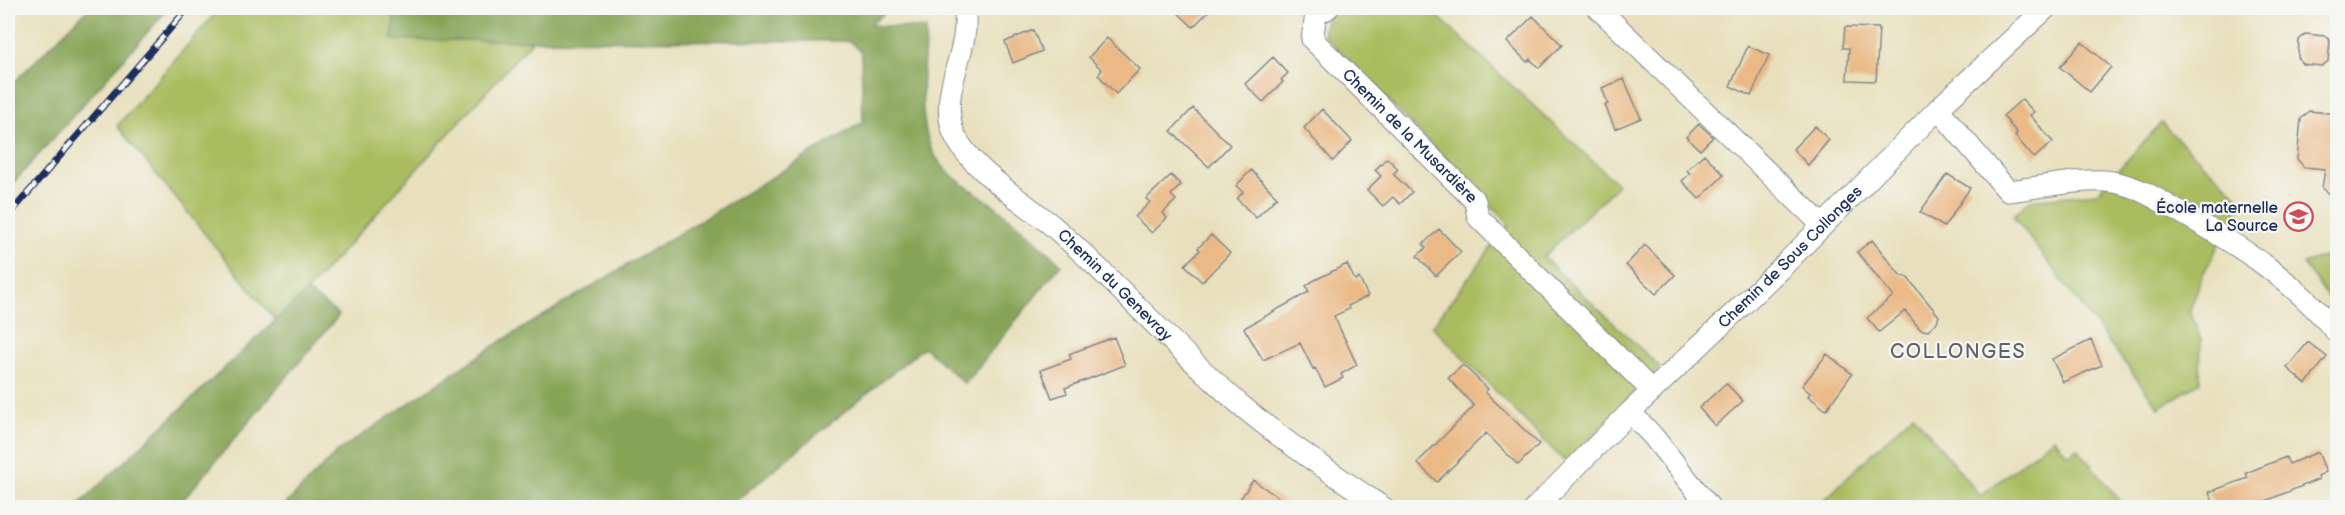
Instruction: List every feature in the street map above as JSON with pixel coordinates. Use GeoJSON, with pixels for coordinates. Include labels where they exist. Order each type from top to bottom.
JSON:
{"type":"FeatureCollection","features":[{"type":"Feature","properties":{"kind":"street","name":"Chemin du Genevray"},"geometry":{"type":"LineString","coordinates":[[964,8],[965,38],[952,81],[949,105],[954,134],[970,160],[1055,228],[1243,407],[1283,440],[1384,507]]}},
{"type":"Feature","properties":{"kind":"street","name":"Chemin de la Musardière"},"geometry":{"type":"LineString","coordinates":[[1328,8],[1316,15],[1312,39],[1475,201],[1478,217],[1652,391]]}},
{"type":"Feature","properties":{"kind":"street"},"geometry":{"type":"LineString","coordinates":[[1598,8],[1822,225]]}},
{"type":"Feature","properties":{"kind":"street","name":"Chemin de Sous Collonges"},"geometry":{"type":"LineString","coordinates":[[1535,507],[1630,412],[1782,267],[1938,109],[2046,8]]}},
{"type":"Feature","properties":{"kind":"street"},"geometry":{"type":"LineString","coordinates":[[1938,109],[2008,191],[2081,182],[2112,181],[2141,190],[2238,246],[2295,287],[2320,312],[2337,334]]}},
{"type":"Feature","properties":{"kind":"street"},"geometry":{"type":"LineString","coordinates":[[1630,412],[1652,435],[1710,507]]}},
{"type":"Feature","properties":{"kind":"green space"},"geometry":{"type":"Polygon","coordinates":[[[89,8],[169,8],[8,189],[8,88],[89,8]]]}},
{"type":"Feature","properties":{"kind":"green space"},"geometry":{"type":"Polygon","coordinates":[[[220,8],[395,8],[393,40],[533,40],[307,291],[276,321],[117,126],[220,8]]]}},
{"type":"Feature","properties":{"kind":"green space"},"geometry":{"type":"Polygon","coordinates":[[[395,8],[846,8],[854,15],[867,8],[886,8],[887,11],[870,25],[926,29],[923,113],[928,140],[940,163],[957,180],[1031,236],[1061,264],[965,384],[924,347],[728,507],[283,507],[337,452],[495,345],[863,122],[861,52],[849,41],[392,40],[395,8]]]}},
{"type":"Feature","properties":{"kind":"green space"},"geometry":{"type":"Polygon","coordinates":[[[1329,8],[1429,8],[1618,185],[1543,257],[1660,367],[1566,463],[1432,326],[1509,224],[1323,34],[1329,8]]]}},
{"type":"Feature","properties":{"kind":"green space"},"geometry":{"type":"Polygon","coordinates":[[[2161,123],[2243,201],[2202,276],[2190,310],[2201,340],[2200,382],[2159,408],[2013,216],[2030,200],[2097,193],[2161,123]]]}},
{"type":"Feature","properties":{"kind":"green space"},"geometry":{"type":"Polygon","coordinates":[[[2337,227],[2337,310],[2303,264],[2331,254],[2337,227]]]}},
{"type":"Feature","properties":{"kind":"green space"},"geometry":{"type":"Polygon","coordinates":[[[307,291],[339,315],[177,507],[76,507],[307,291]]]}},
{"type":"Feature","properties":{"kind":"green space"},"geometry":{"type":"Polygon","coordinates":[[[1913,414],[1980,496],[2054,438],[2068,455],[2077,448],[2125,507],[1817,507],[1913,414]]]}},
{"type":"Feature","properties":{"kind":"building"},"geometry":{"type":"Polygon","coordinates":[[[1173,8],[1212,8],[1193,27],[1173,8]]]}},
{"type":"Feature","properties":{"kind":"building"},"geometry":{"type":"Polygon","coordinates":[[[1533,16],[1562,45],[1539,68],[1530,59],[1527,62],[1507,42],[1533,16]]]}},
{"type":"Feature","properties":{"kind":"building"},"geometry":{"type":"Polygon","coordinates":[[[1845,27],[1879,28],[1876,81],[1847,80],[1849,48],[1843,48],[1845,27]]]}},
{"type":"Feature","properties":{"kind":"building"},"geometry":{"type":"Polygon","coordinates":[[[1033,30],[1042,51],[1013,63],[1005,42],[1033,30]]]}},
{"type":"Feature","properties":{"kind":"building"},"geometry":{"type":"Polygon","coordinates":[[[2305,34],[2325,36],[2330,41],[2328,61],[2322,66],[2302,64],[2298,57],[2299,40],[2305,34]]]}},
{"type":"Feature","properties":{"kind":"building"},"geometry":{"type":"Polygon","coordinates":[[[1107,38],[1140,69],[1116,94],[1098,75],[1102,70],[1089,57],[1107,38]]]}},
{"type":"Feature","properties":{"kind":"building"},"geometry":{"type":"Polygon","coordinates":[[[2082,42],[2111,67],[2090,92],[2060,67],[2082,42]]]}},
{"type":"Feature","properties":{"kind":"building"},"geometry":{"type":"Polygon","coordinates":[[[1748,46],[1769,55],[1751,96],[1730,86],[1748,46]]]}},
{"type":"Feature","properties":{"kind":"building"},"geometry":{"type":"Polygon","coordinates":[[[1273,57],[1288,73],[1281,80],[1283,82],[1263,102],[1245,84],[1273,57]]]}},
{"type":"Feature","properties":{"kind":"building"},"geometry":{"type":"Polygon","coordinates":[[[1624,79],[1641,118],[1615,129],[1605,105],[1608,104],[1602,88],[1624,79]]]}},
{"type":"Feature","properties":{"kind":"building"},"geometry":{"type":"Polygon","coordinates":[[[2022,99],[2034,112],[2030,115],[2053,142],[2034,158],[2015,136],[2017,133],[2003,116],[2022,99]]]}},
{"type":"Feature","properties":{"kind":"building"},"geometry":{"type":"Polygon","coordinates":[[[1193,108],[1230,145],[1209,167],[1171,131],[1193,108]]]}},
{"type":"Feature","properties":{"kind":"building"},"geometry":{"type":"Polygon","coordinates":[[[1322,109],[1352,141],[1333,161],[1304,128],[1322,109]]]}},
{"type":"Feature","properties":{"kind":"building"},"geometry":{"type":"Polygon","coordinates":[[[2309,111],[2337,114],[2337,204],[2322,188],[2325,169],[2304,167],[2297,159],[2301,119],[2309,111]]]}},
{"type":"Feature","properties":{"kind":"building"},"geometry":{"type":"Polygon","coordinates":[[[1699,124],[1713,137],[1700,150],[1686,137],[1699,124]]]}},
{"type":"Feature","properties":{"kind":"building"},"geometry":{"type":"Polygon","coordinates":[[[1815,126],[1829,140],[1808,165],[1793,149],[1815,126]]]}},
{"type":"Feature","properties":{"kind":"building"},"geometry":{"type":"Polygon","coordinates":[[[1704,154],[1724,175],[1699,199],[1682,181],[1690,174],[1687,170],[1704,154]]]}},
{"type":"Feature","properties":{"kind":"building"},"geometry":{"type":"Polygon","coordinates":[[[1387,158],[1398,169],[1393,174],[1412,192],[1400,204],[1393,197],[1383,206],[1367,190],[1381,176],[1375,170],[1387,158]]]}},
{"type":"Feature","properties":{"kind":"building"},"geometry":{"type":"Polygon","coordinates":[[[1251,170],[1277,197],[1256,218],[1237,199],[1243,192],[1236,186],[1251,170]]]}},
{"type":"Feature","properties":{"kind":"building"},"geometry":{"type":"Polygon","coordinates":[[[1947,174],[1970,188],[1944,227],[1920,212],[1947,174]]]}},
{"type":"Feature","properties":{"kind":"building"},"geometry":{"type":"Polygon","coordinates":[[[1171,175],[1181,185],[1171,195],[1176,200],[1163,213],[1167,218],[1152,233],[1135,217],[1150,202],[1146,199],[1171,175]]]}},
{"type":"Feature","properties":{"kind":"building"},"geometry":{"type":"Polygon","coordinates":[[[1439,229],[1461,252],[1436,276],[1417,256],[1426,248],[1423,244],[1439,229]]]}},
{"type":"Feature","properties":{"kind":"building"},"geometry":{"type":"Polygon","coordinates":[[[1211,235],[1230,253],[1202,282],[1185,265],[1211,235]]]}},
{"type":"Feature","properties":{"kind":"building"},"geometry":{"type":"Polygon","coordinates":[[[1872,240],[1901,276],[1907,277],[1939,316],[1937,322],[1927,331],[1920,329],[1905,311],[1879,332],[1867,318],[1893,296],[1857,252],[1872,240]]]}},
{"type":"Feature","properties":{"kind":"building"},"geometry":{"type":"Polygon","coordinates":[[[1645,245],[1675,275],[1656,294],[1626,265],[1645,245]]]}},
{"type":"Feature","properties":{"kind":"building"},"geometry":{"type":"Polygon","coordinates":[[[1347,264],[1355,280],[1359,278],[1368,296],[1334,316],[1357,365],[1341,374],[1343,378],[1325,387],[1300,343],[1263,360],[1244,328],[1309,292],[1306,286],[1347,264]]]}},
{"type":"Feature","properties":{"kind":"building"},"geometry":{"type":"Polygon","coordinates":[[[1114,337],[1125,365],[1065,388],[1067,393],[1052,398],[1041,370],[1071,359],[1069,354],[1114,337]]]}},
{"type":"Feature","properties":{"kind":"building"},"geometry":{"type":"Polygon","coordinates":[[[2091,340],[2102,365],[2063,382],[2052,359],[2091,340]]]}},
{"type":"Feature","properties":{"kind":"building"},"geometry":{"type":"Polygon","coordinates":[[[2308,342],[2327,357],[2306,384],[2287,368],[2308,342]]]}},
{"type":"Feature","properties":{"kind":"building"},"geometry":{"type":"Polygon","coordinates":[[[1827,354],[1852,374],[1826,410],[1808,396],[1810,393],[1802,386],[1827,354]]]}},
{"type":"Feature","properties":{"kind":"building"},"geometry":{"type":"Polygon","coordinates":[[[1463,365],[1488,389],[1485,392],[1539,444],[1518,465],[1486,433],[1437,482],[1417,463],[1474,406],[1448,378],[1463,365]]]}},
{"type":"Feature","properties":{"kind":"building"},"geometry":{"type":"Polygon","coordinates":[[[1726,383],[1743,401],[1715,426],[1699,408],[1726,383]]]}},
{"type":"Feature","properties":{"kind":"building"},"geometry":{"type":"Polygon","coordinates":[[[2318,452],[2326,472],[2318,476],[2319,479],[2251,507],[2215,507],[2209,492],[2248,478],[2246,473],[2286,457],[2289,464],[2318,452]]]}},
{"type":"Feature","properties":{"kind":"building"},"geometry":{"type":"Polygon","coordinates":[[[1253,480],[1292,507],[1248,507],[1239,501],[1253,480]]]}},
{"type":"Feature","properties":{"kind":"railway"},"geometry":{"type":"LineString","coordinates":[[8,216],[188,8]]}},
{"type":"Feature","properties":{"kind":"place","name":"École maternelle La Source"},"geometry":{"type":"Point","coordinates":[2299,217]}},
{"type":"Feature","properties":{"kind":"district","name":"COLLONGES"},"geometry":{"type":"Point","coordinates":[1958,352]}}]}
